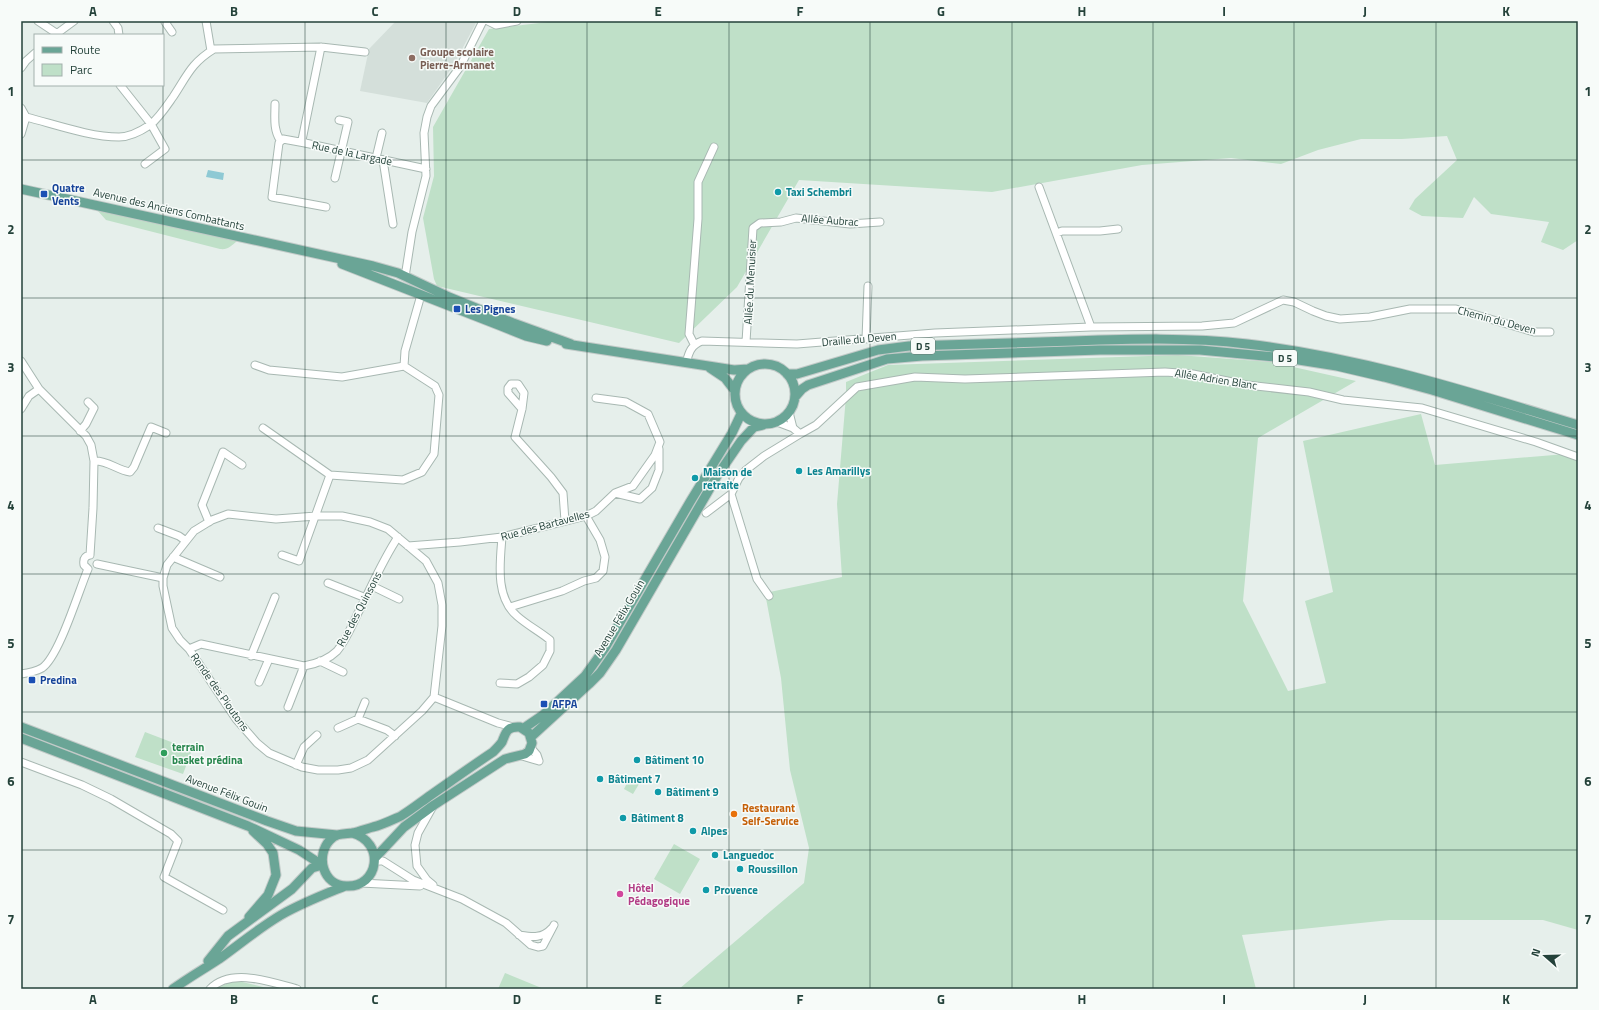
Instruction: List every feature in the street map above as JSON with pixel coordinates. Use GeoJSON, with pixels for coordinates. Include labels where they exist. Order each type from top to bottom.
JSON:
{"type":"FeatureCollection","features":[{"type":"Feature","properties":{"kind":"main road","name":"Avenue des Anciens Combattants"},"geometry":{"type":"LineString","coordinates":[[21,189],[311,254],[393,283],[526,336],[560,344],[572,344],[686,363],[734,370],[748,369]]}},
{"type":"Feature","properties":{"kind":"main road","name":"Avenue des Anciens Combattants"},"geometry":{"type":"LineString","coordinates":[[311,254],[319,254],[354,261],[402,275],[513,323],[572,344]]}},
{"type":"Feature","properties":{"kind":"main road"},"geometry":{"type":"LineString","coordinates":[[393,283],[393,276],[402,275]]}},
{"type":"Feature","properties":{"kind":"main road"},"geometry":{"type":"LineString","coordinates":[[422,295],[427,292],[425,286]]}},
{"type":"Feature","properties":{"kind":"main road","name":"D 5"},"geometry":{"type":"LineString","coordinates":[[787,374],[797,374],[878,350],[909,346],[1142,339],[1216,341],[1289,349],[1385,368],[1578,425]]}},
{"type":"Feature","properties":{"kind":"main road","name":"D 5"},"geometry":{"type":"LineString","coordinates":[[795,398],[802,389],[808,385],[887,359],[989,353],[1200,350],[1286,358],[1343,367],[1432,390],[1578,435]]}},
{"type":"Feature","properties":{"kind":"main road"},"geometry":{"type":"LineString","coordinates":[[768,364],[782,369],[787,374],[794,385],[795,398],[790,412],[783,419],[763,425],[751,422],[741,414],[736,403],[735,391],[739,379],[748,369],[755,366],[768,364]]}},
{"type":"Feature","properties":{"kind":"main road","name":"Avenue des Anciens Combattants"},"geometry":{"type":"LineString","coordinates":[[707,366],[725,378],[735,391]]}},
{"type":"Feature","properties":{"kind":"main road","name":"Avenue Félix Gouin"},"geometry":{"type":"LineString","coordinates":[[524,728],[543,715],[585,676],[605,648],[732,433],[741,414]]}},
{"type":"Feature","properties":{"kind":"main road","name":"Avenue Félix Gouin"},"geometry":{"type":"LineString","coordinates":[[532,737],[570,703],[600,673],[616,650],[717,476],[741,441],[754,427],[763,425]]}},
{"type":"Feature","properties":{"kind":"main road","name":"Avenue Félix Gouin"},"geometry":{"type":"LineString","coordinates":[[21,727],[296,831],[337,835],[352,833],[374,827],[402,815],[493,752],[513,727]]}},
{"type":"Feature","properties":{"kind":"main road"},"geometry":{"type":"LineString","coordinates":[[375,860],[404,828],[434,805],[505,759],[518,756],[529,751],[531,748],[532,737],[528,731],[524,728],[513,727]]}},
{"type":"Feature","properties":{"kind":"main road","name":"Avenue Félix Gouin"},"geometry":{"type":"LineString","coordinates":[[21,738],[248,826],[299,850],[322,865],[324,871],[332,880],[345,886]]}},
{"type":"Feature","properties":{"kind":"main road"},"geometry":{"type":"LineString","coordinates":[[503,738],[503,748],[506,752],[518,756]]}},
{"type":"Feature","properties":{"kind":"main road"},"geometry":{"type":"LineString","coordinates":[[242,926],[268,896],[276,875],[273,853],[267,844],[248,826]]}},
{"type":"Feature","properties":{"kind":"main road"},"geometry":{"type":"LineString","coordinates":[[173,989],[282,915],[314,898],[345,886],[354,886],[369,876],[373,870],[375,860],[373,851],[369,843],[359,835],[352,833]]}},
{"type":"Feature","properties":{"kind":"main road"},"geometry":{"type":"LineString","coordinates":[[200,970],[218,951],[228,936],[292,889],[312,868],[322,865],[324,848],[329,840],[337,835]]}},
{"type":"Feature","properties":{"kind":"street"},"geometry":{"type":"LineString","coordinates":[[38,21],[57,34],[74,21]]}},
{"type":"Feature","properties":{"kind":"street"},"geometry":{"type":"LineString","coordinates":[[113,21],[118,28],[119,34]]}},
{"type":"Feature","properties":{"kind":"street"},"geometry":{"type":"LineString","coordinates":[[167,21],[166,22],[172,32]]}},
{"type":"Feature","properties":{"kind":"street"},"geometry":{"type":"LineString","coordinates":[[206,21],[211,51]]}},
{"type":"Feature","properties":{"kind":"street"},"geometry":{"type":"LineString","coordinates":[[402,275],[426,176],[424,133],[431,106],[460,67],[483,21]]}},
{"type":"Feature","properties":{"kind":"street"},"geometry":{"type":"LineString","coordinates":[[488,21],[496,25],[518,21]]}},
{"type":"Feature","properties":{"kind":"street"},"geometry":{"type":"LineString","coordinates":[[26,117],[98,135],[120,137],[136,134],[151,124],[167,105],[189,71],[204,55],[214,49],[321,47],[365,52]]}},
{"type":"Feature","properties":{"kind":"street","name":"Rue de la Largade"},"geometry":{"type":"LineString","coordinates":[[321,47],[302,140],[305,143],[426,169]]}},
{"type":"Feature","properties":{"kind":"street"},"geometry":{"type":"LineString","coordinates":[[21,68],[34,54]]}},
{"type":"Feature","properties":{"kind":"street"},"geometry":{"type":"LineString","coordinates":[[121,86],[151,124],[165,149],[144,164]]}},
{"type":"Feature","properties":{"kind":"street"},"geometry":{"type":"LineString","coordinates":[[275,104],[276,135],[280,140]]}},
{"type":"Feature","properties":{"kind":"street"},"geometry":{"type":"LineString","coordinates":[[21,108],[26,117],[21,134]]}},
{"type":"Feature","properties":{"kind":"street"},"geometry":{"type":"LineString","coordinates":[[335,178],[348,122],[339,120]]}},
{"type":"Feature","properties":{"kind":"street"},"geometry":{"type":"LineString","coordinates":[[382,134],[380,159],[393,224]]}},
{"type":"Feature","properties":{"kind":"street"},"geometry":{"type":"LineString","coordinates":[[280,140],[283,139],[305,143]]}},
{"type":"Feature","properties":{"kind":"street"},"geometry":{"type":"LineString","coordinates":[[280,140],[272,197],[326,207]]}},
{"type":"Feature","properties":{"kind":"street"},"geometry":{"type":"LineString","coordinates":[[686,363],[690,350],[694,344],[689,334],[698,219],[698,182],[714,147]]}},
{"type":"Feature","properties":{"kind":"street"},"geometry":{"type":"LineString","coordinates":[[1039,187],[1091,328]]}},
{"type":"Feature","properties":{"kind":"street","name":"Allée Aubrac"},"geometry":{"type":"LineString","coordinates":[[781,222],[796,218],[850,224],[880,222]]}},
{"type":"Feature","properties":{"kind":"street","name":"Allée du Menuisier"},"geometry":{"type":"LineString","coordinates":[[746,342],[753,228],[760,224],[781,222]]}},
{"type":"Feature","properties":{"kind":"street"},"geometry":{"type":"LineString","coordinates":[[1057,233],[1062,231],[1100,231],[1118,229]]}},
{"type":"Feature","properties":{"kind":"street"},"geometry":{"type":"LineString","coordinates":[[866,339],[868,286]]}},
{"type":"Feature","properties":{"kind":"street"},"geometry":{"type":"LineString","coordinates":[[404,366],[405,351],[422,295]]}},
{"type":"Feature","properties":{"kind":"street","name":"Chemin du Deven"},"geometry":{"type":"LineString","coordinates":[[1142,327],[1202,326],[1234,323],[1283,300],[1294,302],[1326,316],[1340,319],[1370,317],[1410,309],[1456,308],[1534,332],[1550,332]]}},
{"type":"Feature","properties":{"kind":"street","name":"Draille du Deven"},"geometry":{"type":"LineString","coordinates":[[694,344],[702,341],[797,344],[936,333],[1142,327]]}},
{"type":"Feature","properties":{"kind":"street"},"geometry":{"type":"LineString","coordinates":[[21,357],[30,376]]}},
{"type":"Feature","properties":{"kind":"street"},"geometry":{"type":"LineString","coordinates":[[21,361],[39,389],[86,436],[91,445],[94,461],[90,555]]}},
{"type":"Feature","properties":{"kind":"street"},"geometry":{"type":"LineString","coordinates":[[255,365],[269,370],[342,377],[404,366],[435,386],[439,395],[434,454],[422,472],[403,480],[330,475],[263,428]]}},
{"type":"Feature","properties":{"kind":"street","name":"Allée Adrien Blanc"},"geometry":{"type":"LineString","coordinates":[[731,494],[739,478],[746,470],[764,456],[816,425],[857,387],[915,377],[964,379],[1165,372],[1193,374],[1247,385],[1309,392],[1343,400],[1422,408],[1536,442],[1578,457]]}},
{"type":"Feature","properties":{"kind":"street"},"geometry":{"type":"LineString","coordinates":[[21,409],[29,396],[39,389]]}},
{"type":"Feature","properties":{"kind":"street"},"geometry":{"type":"LineString","coordinates":[[596,398],[626,402],[648,414],[660,442],[659,470],[652,488],[640,499],[615,493]]}},
{"type":"Feature","properties":{"kind":"street"},"geometry":{"type":"LineString","coordinates":[[80,431],[86,424],[94,408],[88,402]]}},
{"type":"Feature","properties":{"kind":"street"},"geometry":{"type":"LineString","coordinates":[[522,409],[515,437],[551,477],[563,493],[564,522]]}},
{"type":"Feature","properties":{"kind":"street"},"geometry":{"type":"LineString","coordinates":[[790,412],[793,428]]}},
{"type":"Feature","properties":{"kind":"street"},"geometry":{"type":"LineString","coordinates":[[777,422],[793,428],[800,434]]}},
{"type":"Feature","properties":{"kind":"street"},"geometry":{"type":"LineString","coordinates":[[94,461],[101,461],[130,472],[134,467],[152,427],[166,433]]}},
{"type":"Feature","properties":{"kind":"street","name":"Rue des Bartavelles"},"geometry":{"type":"LineString","coordinates":[[408,546],[502,537],[586,516],[596,511],[615,493],[633,486],[659,447]]}},
{"type":"Feature","properties":{"kind":"street"},"geometry":{"type":"LineString","coordinates":[[209,522],[202,505],[223,452],[242,465]]}},
{"type":"Feature","properties":{"kind":"street"},"geometry":{"type":"LineString","coordinates":[[282,556],[299,561],[330,475]]}},
{"type":"Feature","properties":{"kind":"street"},"geometry":{"type":"LineString","coordinates":[[706,513],[731,494],[757,579],[769,596]]}},
{"type":"Feature","properties":{"kind":"street","name":"Ronde des Pioutons"},"geometry":{"type":"LineString","coordinates":[[228,514],[276,519],[342,516],[370,522],[388,529],[426,561],[438,583],[442,605],[442,626],[434,697],[422,711],[368,760],[351,768],[338,770],[318,770],[296,765],[269,753],[257,743],[236,719],[189,649],[180,640],[172,628],[162,586],[163,578],[167,565],[194,531],[209,522],[228,514]]}},
{"type":"Feature","properties":{"kind":"street"},"geometry":{"type":"LineString","coordinates":[[510,607],[562,591],[584,581],[596,578],[603,571],[605,557],[600,540],[586,516]]}},
{"type":"Feature","properties":{"kind":"street"},"geometry":{"type":"LineString","coordinates":[[158,528],[179,536],[186,541]]}},
{"type":"Feature","properties":{"kind":"street","name":"Rue des Quinsons"},"geometry":{"type":"LineString","coordinates":[[189,649],[201,644],[251,656],[304,666],[320,661],[336,651],[348,634],[387,553],[398,537]]}},
{"type":"Feature","properties":{"kind":"street"},"geometry":{"type":"LineString","coordinates":[[500,683],[517,684],[530,677],[543,665],[550,651],[550,640],[516,615],[502,591],[500,569],[502,537]]}},
{"type":"Feature","properties":{"kind":"street"},"geometry":{"type":"LineString","coordinates":[[90,555],[96,558],[97,564]]}},
{"type":"Feature","properties":{"kind":"street"},"geometry":{"type":"LineString","coordinates":[[88,569],[84,564],[84,560],[85,557],[90,555]]}},
{"type":"Feature","properties":{"kind":"street"},"geometry":{"type":"LineString","coordinates":[[173,557],[220,577]]}},
{"type":"Feature","properties":{"kind":"street"},"geometry":{"type":"LineString","coordinates":[[88,569],[94,568],[97,564]]}},
{"type":"Feature","properties":{"kind":"street"},"geometry":{"type":"LineString","coordinates":[[97,564],[163,578]]}},
{"type":"Feature","properties":{"kind":"street"},"geometry":{"type":"LineString","coordinates":[[21,674],[31,673],[43,668],[52,656],[59,643],[88,569]]}},
{"type":"Feature","properties":{"kind":"street"},"geometry":{"type":"LineString","coordinates":[[328,583],[366,598]]}},
{"type":"Feature","properties":{"kind":"street"},"geometry":{"type":"LineString","coordinates":[[372,586],[400,598]]}},
{"type":"Feature","properties":{"kind":"street"},"geometry":{"type":"LineString","coordinates":[[251,656],[275,597]]}},
{"type":"Feature","properties":{"kind":"street"},"geometry":{"type":"LineString","coordinates":[[259,682],[269,659]]}},
{"type":"Feature","properties":{"kind":"street"},"geometry":{"type":"LineString","coordinates":[[320,661],[343,672]]}},
{"type":"Feature","properties":{"kind":"street"},"geometry":{"type":"LineString","coordinates":[[288,707],[304,666]]}},
{"type":"Feature","properties":{"kind":"street"},"geometry":{"type":"LineString","coordinates":[[434,697],[498,723],[513,727]]}},
{"type":"Feature","properties":{"kind":"street"},"geometry":{"type":"LineString","coordinates":[[338,728],[358,718],[365,702]]}},
{"type":"Feature","properties":{"kind":"street"},"geometry":{"type":"LineString","coordinates":[[358,718],[387,730],[394,736]]}},
{"type":"Feature","properties":{"kind":"street"},"geometry":{"type":"LineString","coordinates":[[498,723],[503,738]]}},
{"type":"Feature","properties":{"kind":"street"},"geometry":{"type":"LineString","coordinates":[[296,765],[304,747],[317,735]]}},
{"type":"Feature","properties":{"kind":"street"},"geometry":{"type":"LineString","coordinates":[[518,756],[539,761],[537,755],[531,748]]}},
{"type":"Feature","properties":{"kind":"street"},"geometry":{"type":"LineString","coordinates":[[21,762],[82,785],[106,796],[171,834],[178,841],[164,877],[223,910]]}},
{"type":"Feature","properties":{"kind":"street"},"geometry":{"type":"LineString","coordinates":[[434,805],[418,833],[415,845],[417,866],[427,880],[436,888]]}},
{"type":"Feature","properties":{"kind":"street"},"geometry":{"type":"LineString","coordinates":[[375,860],[383,861],[413,880],[462,899],[506,923],[519,935],[531,945],[538,947],[543,946],[554,925],[542,936],[535,938],[519,935]]}},
{"type":"Feature","properties":{"kind":"street"},"geometry":{"type":"LineString","coordinates":[[361,882],[418,885],[436,888]]}},
{"type":"Feature","properties":{"kind":"street"},"geometry":{"type":"LineString","coordinates":[[210,989],[217,982],[236,977],[261,980],[297,989]]}},
{"type":"Feature","properties":{"kind":"shaded area","name":"Groupe scolaire Pierre-Armanet"},"geometry":{"type":"Polygon","coordinates":[[[396,21],[467,21],[476,23],[453,66],[427,103],[360,91],[369,49],[396,21]]]}},
{"type":"Feature","properties":{"kind":"green space"},"geometry":{"type":"Polygon","coordinates":[[[556,21],[1578,21],[1578,240],[1563,250],[1541,242],[1549,222],[1491,214],[1474,197],[1463,218],[1422,216],[1409,209],[1415,199],[1457,160],[1447,136],[1402,139],[1361,139],[1318,150],[1281,164],[1231,158],[1142,165],[992,192],[799,180],[737,287],[679,343],[437,286],[434,279],[423,218],[434,176],[433,127],[489,29],[556,21]]]}},
{"type":"Feature","properties":{"kind":"green space"},"geometry":{"type":"Polygon","coordinates":[[[98,211],[237,241],[227,248],[220,249],[106,220],[98,211]]]}},
{"type":"Feature","properties":{"kind":"green space"},"geometry":{"type":"Polygon","coordinates":[[[1178,355],[1271,362],[1356,381],[1258,438],[1243,601],[1288,691],[1326,683],[1305,601],[1333,592],[1303,441],[1421,414],[1435,465],[1578,453],[1578,930],[1543,920],[1390,920],[1242,935],[1256,989],[679,989],[804,883],[809,848],[790,770],[781,678],[765,593],[842,577],[837,504],[846,382],[888,365],[1178,355]]]}},
{"type":"Feature","properties":{"kind":"green space","name":"terrain basket prédina"},"geometry":{"type":"Polygon","coordinates":[[[145,732],[192,750],[183,774],[135,757],[145,732]]]}},
{"type":"Feature","properties":{"kind":"green space"},"geometry":{"type":"Polygon","coordinates":[[[629,779],[639,784],[633,794],[624,789],[629,779]]]}},
{"type":"Feature","properties":{"kind":"green space"},"geometry":{"type":"Polygon","coordinates":[[[674,844],[700,859],[680,894],[654,879],[674,844]]]}},
{"type":"Feature","properties":{"kind":"green space"},"geometry":{"type":"Polygon","coordinates":[[[505,973],[544,989],[498,989],[505,973]]]}},
{"type":"Feature","properties":{"kind":"green space"},"geometry":{"type":"Polygon","coordinates":[[[234,980],[271,989],[216,989],[234,980]]]}},
{"type":"Feature","properties":{"kind":"water"},"geometry":{"type":"Polygon","coordinates":[[[208,170],[224,173],[223,180],[206,177],[208,170]]]}},
{"type":"Feature","properties":{"kind":"place","name":"Groupe scolaire Pierre-Armanet"},"geometry":{"type":"Point","coordinates":[412,58]}},
{"type":"Feature","properties":{"kind":"place","name":"Taxi Schembri"},"geometry":{"type":"Point","coordinates":[778,192]}},
{"type":"Feature","properties":{"kind":"place","name":"Quatre Vents"},"geometry":{"type":"Point","coordinates":[44,194]}},
{"type":"Feature","properties":{"kind":"place","name":"Les Pignes"},"geometry":{"type":"Point","coordinates":[457,309]}},
{"type":"Feature","properties":{"kind":"place","name":"Les Amarillys"},"geometry":{"type":"Point","coordinates":[799,471]}},
{"type":"Feature","properties":{"kind":"place","name":"Maison de retraite"},"geometry":{"type":"Point","coordinates":[695,478]}},
{"type":"Feature","properties":{"kind":"place","name":"Predina"},"geometry":{"type":"Point","coordinates":[32,680]}},
{"type":"Feature","properties":{"kind":"place","name":"AFPA"},"geometry":{"type":"Point","coordinates":[544,704]}},
{"type":"Feature","properties":{"kind":"place","name":"terrain basket prédina"},"geometry":{"type":"Point","coordinates":[164,753]}},
{"type":"Feature","properties":{"kind":"place","name":"Bâtiment 10"},"geometry":{"type":"Point","coordinates":[637,760]}},
{"type":"Feature","properties":{"kind":"place","name":"Bâtiment 7"},"geometry":{"type":"Point","coordinates":[600,779]}},
{"type":"Feature","properties":{"kind":"place","name":"Bâtiment 9"},"geometry":{"type":"Point","coordinates":[658,792]}},
{"type":"Feature","properties":{"kind":"place","name":"Restaurant Self-Service"},"geometry":{"type":"Point","coordinates":[734,814]}},
{"type":"Feature","properties":{"kind":"place","name":"Bâtiment 8"},"geometry":{"type":"Point","coordinates":[623,818]}},
{"type":"Feature","properties":{"kind":"place","name":"Alpes"},"geometry":{"type":"Point","coordinates":[693,831]}},
{"type":"Feature","properties":{"kind":"place","name":"Languedoc"},"geometry":{"type":"Point","coordinates":[715,855]}},
{"type":"Feature","properties":{"kind":"place","name":"Roussillon"},"geometry":{"type":"Point","coordinates":[740,869]}},
{"type":"Feature","properties":{"kind":"place","name":"Provence"},"geometry":{"type":"Point","coordinates":[706,890]}},
{"type":"Feature","properties":{"kind":"place","name":"Hôtel Pédagogique"},"geometry":{"type":"Point","coordinates":[620,894]}}]}
